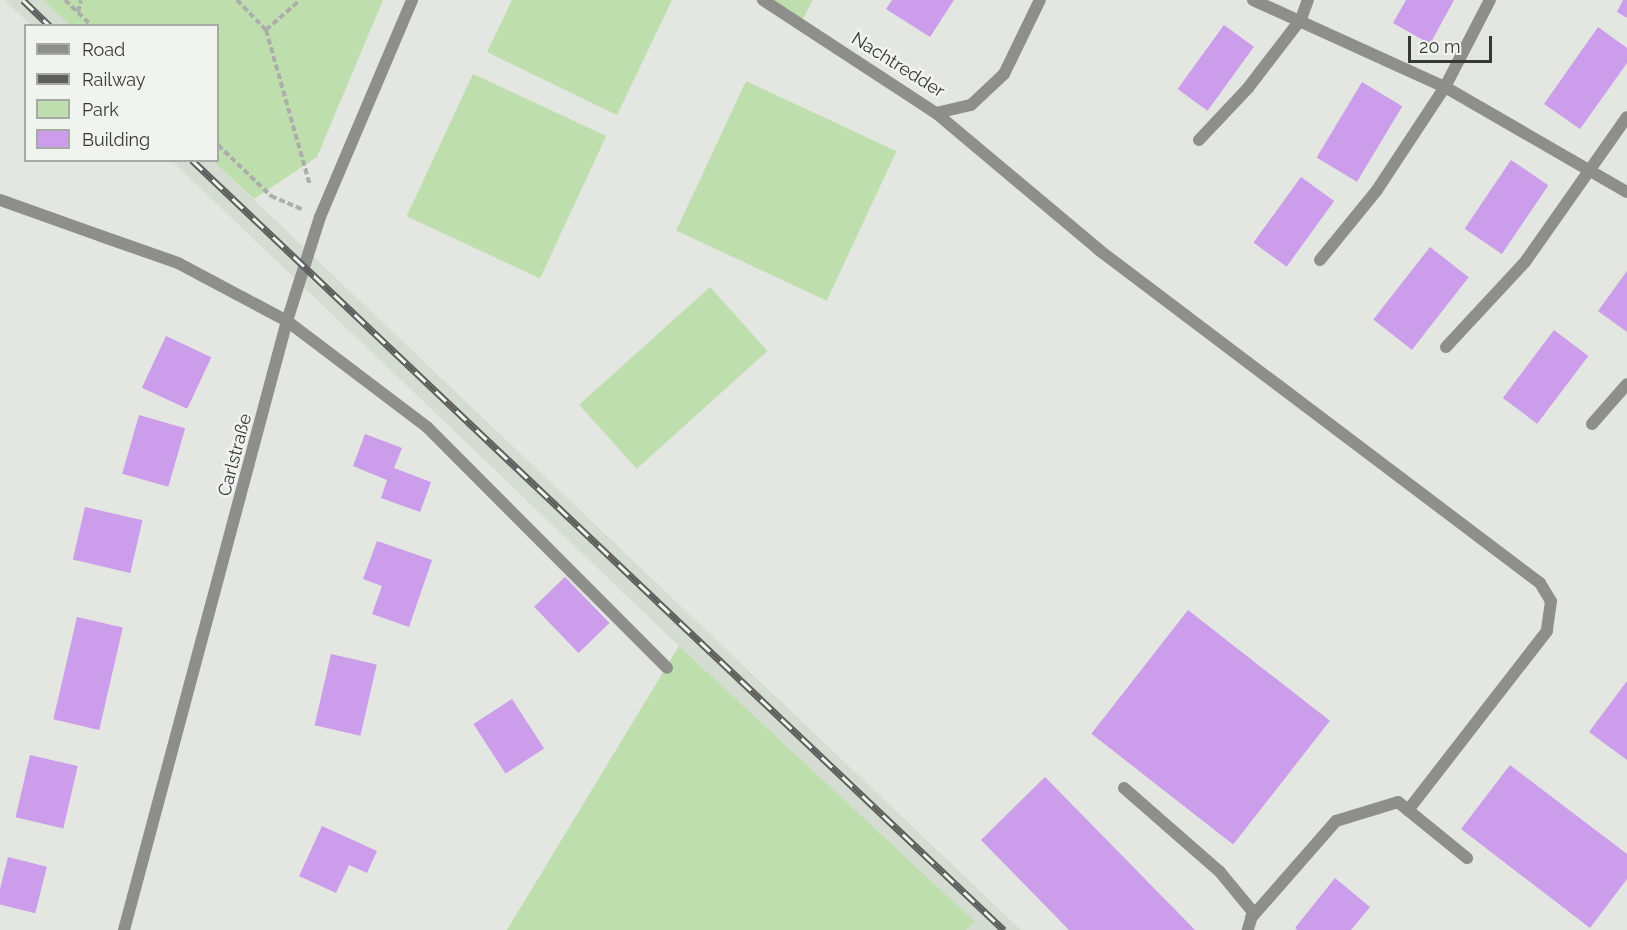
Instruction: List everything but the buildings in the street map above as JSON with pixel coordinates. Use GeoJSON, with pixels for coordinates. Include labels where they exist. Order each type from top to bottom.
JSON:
{"type":"FeatureCollection","features":[{"type":"Feature","properties":{"kind":"street","name":"Carlstraße"},"geometry":{"type":"LineString","coordinates":[[124,930],[287,321],[320,217],[412,0]]}},
{"type":"Feature","properties":{"kind":"street","name":"Nachtredder"},"geometry":{"type":"LineString","coordinates":[[764,0],[936,113],[971,105],[1004,74],[1040,0]]}},
{"type":"Feature","properties":{"kind":"street"},"geometry":{"type":"LineString","coordinates":[[1253,0],[1301,19],[1445,87],[1627,192]]}},
{"type":"Feature","properties":{"kind":"street"},"geometry":{"type":"LineString","coordinates":[[1199,140],[1248,88],[1301,19],[1308,0]]}},
{"type":"Feature","properties":{"kind":"street"},"geometry":{"type":"LineString","coordinates":[[1320,260],[1377,190],[1445,87],[1490,0]]}},
{"type":"Feature","properties":{"kind":"street"},"geometry":{"type":"LineString","coordinates":[[936,113],[1099,250],[1540,583],[1551,601],[1547,631],[1408,810]]}},
{"type":"Feature","properties":{"kind":"street"},"geometry":{"type":"LineString","coordinates":[[1446,347],[1525,262],[1592,170],[1627,117]]}},
{"type":"Feature","properties":{"kind":"street"},"geometry":{"type":"LineString","coordinates":[[0,200],[178,263],[287,321],[427,427],[667,668]]}},
{"type":"Feature","properties":{"kind":"street"},"geometry":{"type":"LineString","coordinates":[[1592,424],[1627,384]]}},
{"type":"Feature","properties":{"kind":"street"},"geometry":{"type":"LineString","coordinates":[[1124,788],[1220,872],[1253,912],[1250,924]]}},
{"type":"Feature","properties":{"kind":"street"},"geometry":{"type":"LineString","coordinates":[[1250,924],[1336,821],[1398,802],[1467,858]]}},
{"type":"Feature","properties":{"kind":"path"},"geometry":{"type":"LineString","coordinates":[[65,0],[90,24]]}},
{"type":"Feature","properties":{"kind":"path"},"geometry":{"type":"LineString","coordinates":[[78,12],[81,0]]}},
{"type":"Feature","properties":{"kind":"path"},"geometry":{"type":"LineString","coordinates":[[237,0],[266,30],[320,217]]}},
{"type":"Feature","properties":{"kind":"path"},"geometry":{"type":"LineString","coordinates":[[266,30],[300,0]]}},
{"type":"Feature","properties":{"kind":"path"},"geometry":{"type":"LineString","coordinates":[[219,146],[271,196],[320,217]]}},
{"type":"Feature","properties":{"kind":"shaded area"},"geometry":{"type":"Polygon","coordinates":[[[4,0],[43,0],[69,24],[30,24],[4,0]]]}},
{"type":"Feature","properties":{"kind":"shaded area"},"geometry":{"type":"Polygon","coordinates":[[[173,162],[214,162],[1021,930],[966,930],[974,922],[679,646],[173,162]]]}},
{"type":"Feature","properties":{"kind":"green space"},"geometry":{"type":"Polygon","coordinates":[[[43,0],[383,0],[317,157],[254,199],[214,162],[219,162],[219,24],[69,24],[43,0]]]}},
{"type":"Feature","properties":{"kind":"green space"},"geometry":{"type":"Polygon","coordinates":[[[512,0],[672,0],[617,115],[487,52],[512,0]]]}},
{"type":"Feature","properties":{"kind":"green space"},"geometry":{"type":"Polygon","coordinates":[[[763,0],[813,0],[800,24],[763,0]]]}},
{"type":"Feature","properties":{"kind":"green space"},"geometry":{"type":"Polygon","coordinates":[[[473,74],[606,136],[540,278],[407,216],[473,74]]]}},
{"type":"Feature","properties":{"kind":"green space"},"geometry":{"type":"Polygon","coordinates":[[[746,81],[896,151],[827,301],[676,231],[746,81]]]}},
{"type":"Feature","properties":{"kind":"green space"},"geometry":{"type":"Polygon","coordinates":[[[710,287],[768,351],[637,469],[579,405],[710,287]]]}},
{"type":"Feature","properties":{"kind":"green space"},"geometry":{"type":"Polygon","coordinates":[[[679,646],[975,922],[966,930],[507,930],[679,646]]]}},
{"type":"Feature","properties":{"kind":"railway"},"geometry":{"type":"LineString","coordinates":[[23,0],[48,24]]}},
{"type":"Feature","properties":{"kind":"railway"},"geometry":{"type":"LineString","coordinates":[[194,162],[1004,930]]}}]}
